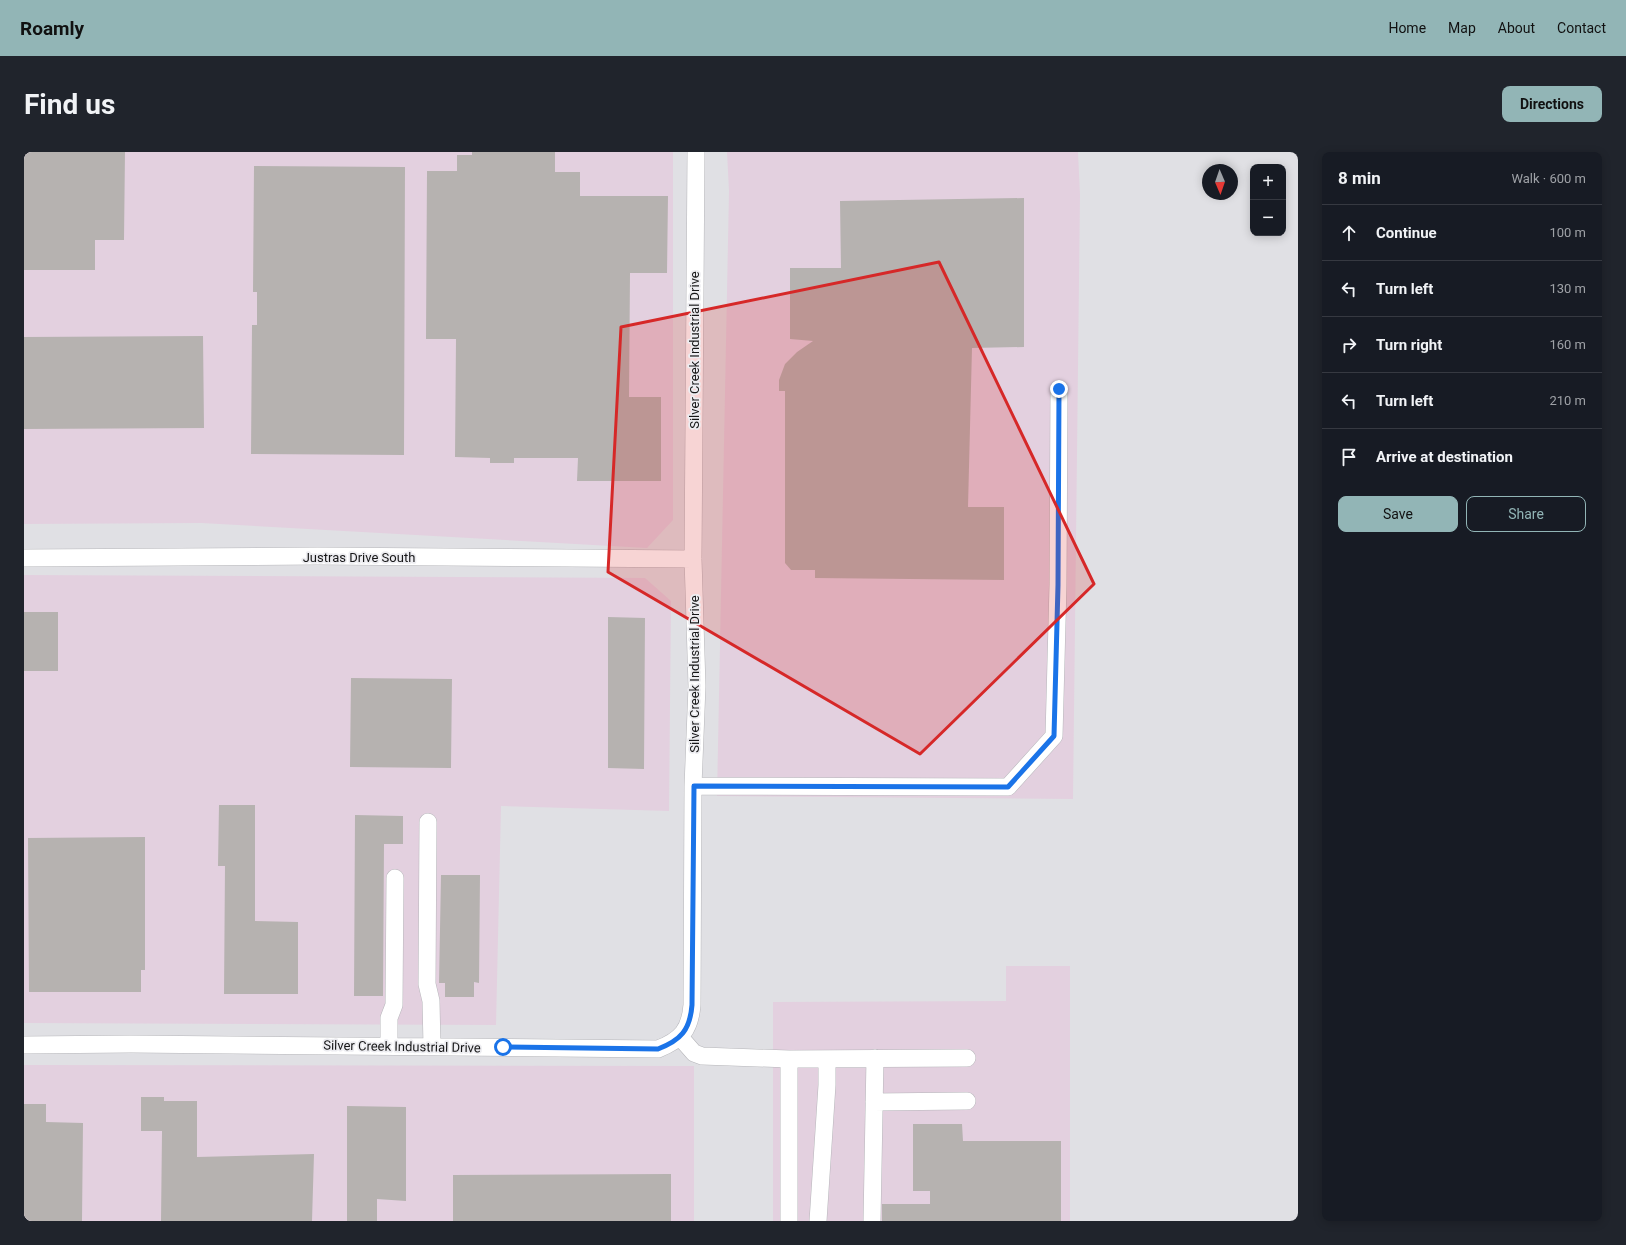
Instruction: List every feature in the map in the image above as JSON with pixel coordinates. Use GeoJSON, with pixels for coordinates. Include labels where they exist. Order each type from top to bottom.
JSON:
{"type":"FeatureCollection","features":[{"type":"Feature","properties":{"kind":"street","name":"Silver Creek Industrial Drive"},"geometry":{"type":"LineString","coordinates":[[24,1045],[111,1044],[432,1046],[658,1049],[671,1044],[680,1037],[687,1028],[691,1018],[692,1005],[694,786],[697,686],[693,558],[696,152]]}},
{"type":"Feature","properties":{"kind":"street"},"geometry":{"type":"LineString","coordinates":[[694,786],[1008,787],[1054,736],[1058,585],[1059,389]]}},
{"type":"Feature","properties":{"kind":"street","name":"Justras Drive South"},"geometry":{"type":"LineString","coordinates":[[24,558],[326,556],[693,558]]}},
{"type":"Feature","properties":{"kind":"street"},"geometry":{"type":"LineString","coordinates":[[428,822],[427,984],[431,1001],[432,1046]]}},
{"type":"Feature","properties":{"kind":"street"},"geometry":{"type":"LineString","coordinates":[[389,1046],[388,1018],[394,1005],[395,878]]}},
{"type":"Feature","properties":{"kind":"street"},"geometry":{"type":"LineString","coordinates":[[680,1037],[694,1053],[702,1056],[789,1059],[967,1058]]}},
{"type":"Feature","properties":{"kind":"street"},"geometry":{"type":"LineString","coordinates":[[872,1221],[875,1058]]}},
{"type":"Feature","properties":{"kind":"street"},"geometry":{"type":"LineString","coordinates":[[789,1059],[789,1221]]}},
{"type":"Feature","properties":{"kind":"street"},"geometry":{"type":"LineString","coordinates":[[818,1221],[827,1085],[827,1059]]}},
{"type":"Feature","properties":{"kind":"street"},"geometry":{"type":"LineString","coordinates":[[874,1102],[967,1101]]}},
{"type":"Feature","properties":{"kind":"highlighted area"},"geometry":{"type":"Polygon","coordinates":[[[939,262],[1094,584],[920,754],[608,572],[621,327],[939,262]]]}},
{"type":"Feature","properties":{"kind":"shaded area"},"geometry":{"type":"Polygon","coordinates":[[[24,152],[673,152],[673,520],[647,548],[201,523],[24,524],[24,152]]]}},
{"type":"Feature","properties":{"kind":"shaded area"},"geometry":{"type":"Polygon","coordinates":[[[727,152],[1078,152],[1080,195],[1073,799],[717,796],[729,191],[727,152]]]}},
{"type":"Feature","properties":{"kind":"shaded area"},"geometry":{"type":"Polygon","coordinates":[[[24,575],[645,578],[671,601],[669,811],[501,806],[496,1025],[24,1023],[24,575]]]}},
{"type":"Feature","properties":{"kind":"shaded area"},"geometry":{"type":"Polygon","coordinates":[[[1006,966],[1070,966],[1070,1221],[773,1221],[773,1002],[1006,1001],[1006,966]]]}},
{"type":"Feature","properties":{"kind":"shaded area"},"geometry":{"type":"Polygon","coordinates":[[[24,1065],[694,1066],[694,1221],[24,1221],[24,1065]]]}},
{"type":"Feature","properties":{"kind":"building"},"geometry":{"type":"Polygon","coordinates":[[[24,152],[125,152],[124,240],[95,240],[95,270],[24,270],[24,152]]]}},
{"type":"Feature","properties":{"kind":"building"},"geometry":{"type":"Polygon","coordinates":[[[472,152],[555,152],[555,172],[580,172],[580,196],[668,196],[667,273],[630,273],[629,397],[661,397],[661,481],[577,481],[578,458],[514,458],[514,463],[490,463],[490,458],[455,457],[456,339],[426,339],[427,171],[457,171],[457,155],[472,155],[472,152]]]}},
{"type":"Feature","properties":{"kind":"building"},"geometry":{"type":"Polygon","coordinates":[[[254,166],[405,167],[404,455],[251,454],[252,325],[257,325],[257,292],[253,292],[254,166]]]}},
{"type":"Feature","properties":{"kind":"building"},"geometry":{"type":"Polygon","coordinates":[[[1024,198],[1024,347],[972,348],[968,507],[1004,507],[1004,580],[815,578],[815,570],[791,570],[785,563],[785,391],[779,391],[779,380],[785,364],[797,352],[813,341],[790,339],[790,268],[841,268],[840,201],[1024,198]]]}},
{"type":"Feature","properties":{"kind":"building"},"geometry":{"type":"Polygon","coordinates":[[[203,336],[204,428],[24,429],[24,337],[203,336]]]}},
{"type":"Feature","properties":{"kind":"building"},"geometry":{"type":"Polygon","coordinates":[[[24,612],[58,612],[58,671],[24,671],[24,612]]]}},
{"type":"Feature","properties":{"kind":"building"},"geometry":{"type":"Polygon","coordinates":[[[608,617],[645,618],[644,769],[608,768],[608,617]]]}},
{"type":"Feature","properties":{"kind":"building"},"geometry":{"type":"Polygon","coordinates":[[[351,678],[452,679],[451,768],[350,767],[351,678]]]}},
{"type":"Feature","properties":{"kind":"building"},"geometry":{"type":"Polygon","coordinates":[[[219,805],[255,805],[255,921],[298,922],[298,994],[224,994],[225,866],[218,866],[219,805]]]}},
{"type":"Feature","properties":{"kind":"building"},"geometry":{"type":"Polygon","coordinates":[[[355,815],[403,816],[403,844],[384,844],[383,996],[354,996],[355,815]]]}},
{"type":"Feature","properties":{"kind":"building"},"geometry":{"type":"Polygon","coordinates":[[[145,837],[145,970],[141,970],[141,992],[29,992],[28,838],[145,837]]]}},
{"type":"Feature","properties":{"kind":"building"},"geometry":{"type":"Polygon","coordinates":[[[441,875],[480,875],[479,983],[474,982],[474,997],[445,997],[445,983],[439,983],[441,875]]]}},
{"type":"Feature","properties":{"kind":"building"},"geometry":{"type":"Polygon","coordinates":[[[141,1097],[164,1097],[164,1101],[197,1101],[197,1157],[314,1154],[312,1221],[161,1221],[162,1131],[141,1131],[141,1097]]]}},
{"type":"Feature","properties":{"kind":"building"},"geometry":{"type":"Polygon","coordinates":[[[24,1104],[46,1104],[46,1122],[83,1123],[82,1221],[24,1221],[24,1104]]]}},
{"type":"Feature","properties":{"kind":"building"},"geometry":{"type":"Polygon","coordinates":[[[347,1106],[406,1107],[406,1201],[377,1199],[377,1221],[347,1221],[347,1106]]]}},
{"type":"Feature","properties":{"kind":"building"},"geometry":{"type":"Polygon","coordinates":[[[913,1124],[962,1124],[963,1141],[1061,1141],[1061,1221],[882,1221],[882,1204],[930,1204],[930,1191],[913,1191],[913,1124]]]}},
{"type":"Feature","properties":{"kind":"building"},"geometry":{"type":"Polygon","coordinates":[[[671,1174],[671,1221],[453,1221],[453,1175],[671,1174]]]}},
{"type":"Feature","properties":{"kind":"route"},"geometry":{"type":"LineString","coordinates":[[503,1047],[658,1049],[671,1044],[680,1037],[687,1028],[691,1018],[692,1005],[694,786],[1008,787],[1054,736],[1058,585],[1059,389]]}}]}
